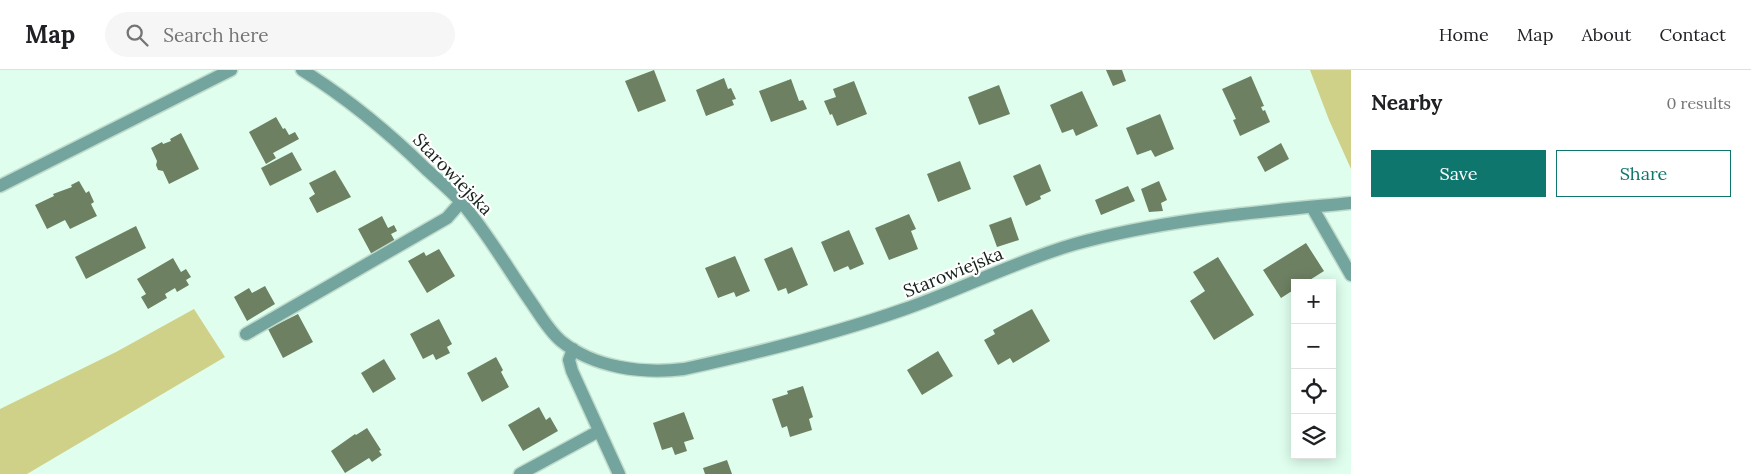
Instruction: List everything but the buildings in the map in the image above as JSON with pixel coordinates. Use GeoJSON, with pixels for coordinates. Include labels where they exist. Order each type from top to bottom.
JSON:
{"type":"FeatureCollection","features":[{"type":"Feature","properties":{"kind":"street"},"geometry":{"type":"LineString","coordinates":[[0,186],[231,70]]}},
{"type":"Feature","properties":{"kind":"street","name":"Starowiejska"},"geometry":{"type":"LineString","coordinates":[[302,70],[332,89],[370,118],[461,202],[488,237],[560,340],[573,349],[600,362],[641,370],[665,372],[684,370],[834,332],[903,310],[1045,254],[1074,244],[1112,235],[1204,218],[1351,203]]}},
{"type":"Feature","properties":{"kind":"street"},"geometry":{"type":"LineString","coordinates":[[246,334],[447,218],[461,202]]}},
{"type":"Feature","properties":{"kind":"street"},"geometry":{"type":"LineString","coordinates":[[1312,207],[1351,275]]}},
{"type":"Feature","properties":{"kind":"street"},"geometry":{"type":"LineString","coordinates":[[573,349],[569,360],[570,368],[620,474]]}},
{"type":"Feature","properties":{"kind":"street"},"geometry":{"type":"LineString","coordinates":[[520,474],[599,431]]}},
{"type":"Feature","properties":{"kind":"green space"},"geometry":{"type":"Polygon","coordinates":[[[1310,70],[1351,70],[1351,169],[1329,120],[1310,70]]]}},
{"type":"Feature","properties":{"kind":"green space"},"geometry":{"type":"Polygon","coordinates":[[[194,309],[225,357],[27,474],[0,474],[0,409],[116,352],[194,309]]]}}]}
